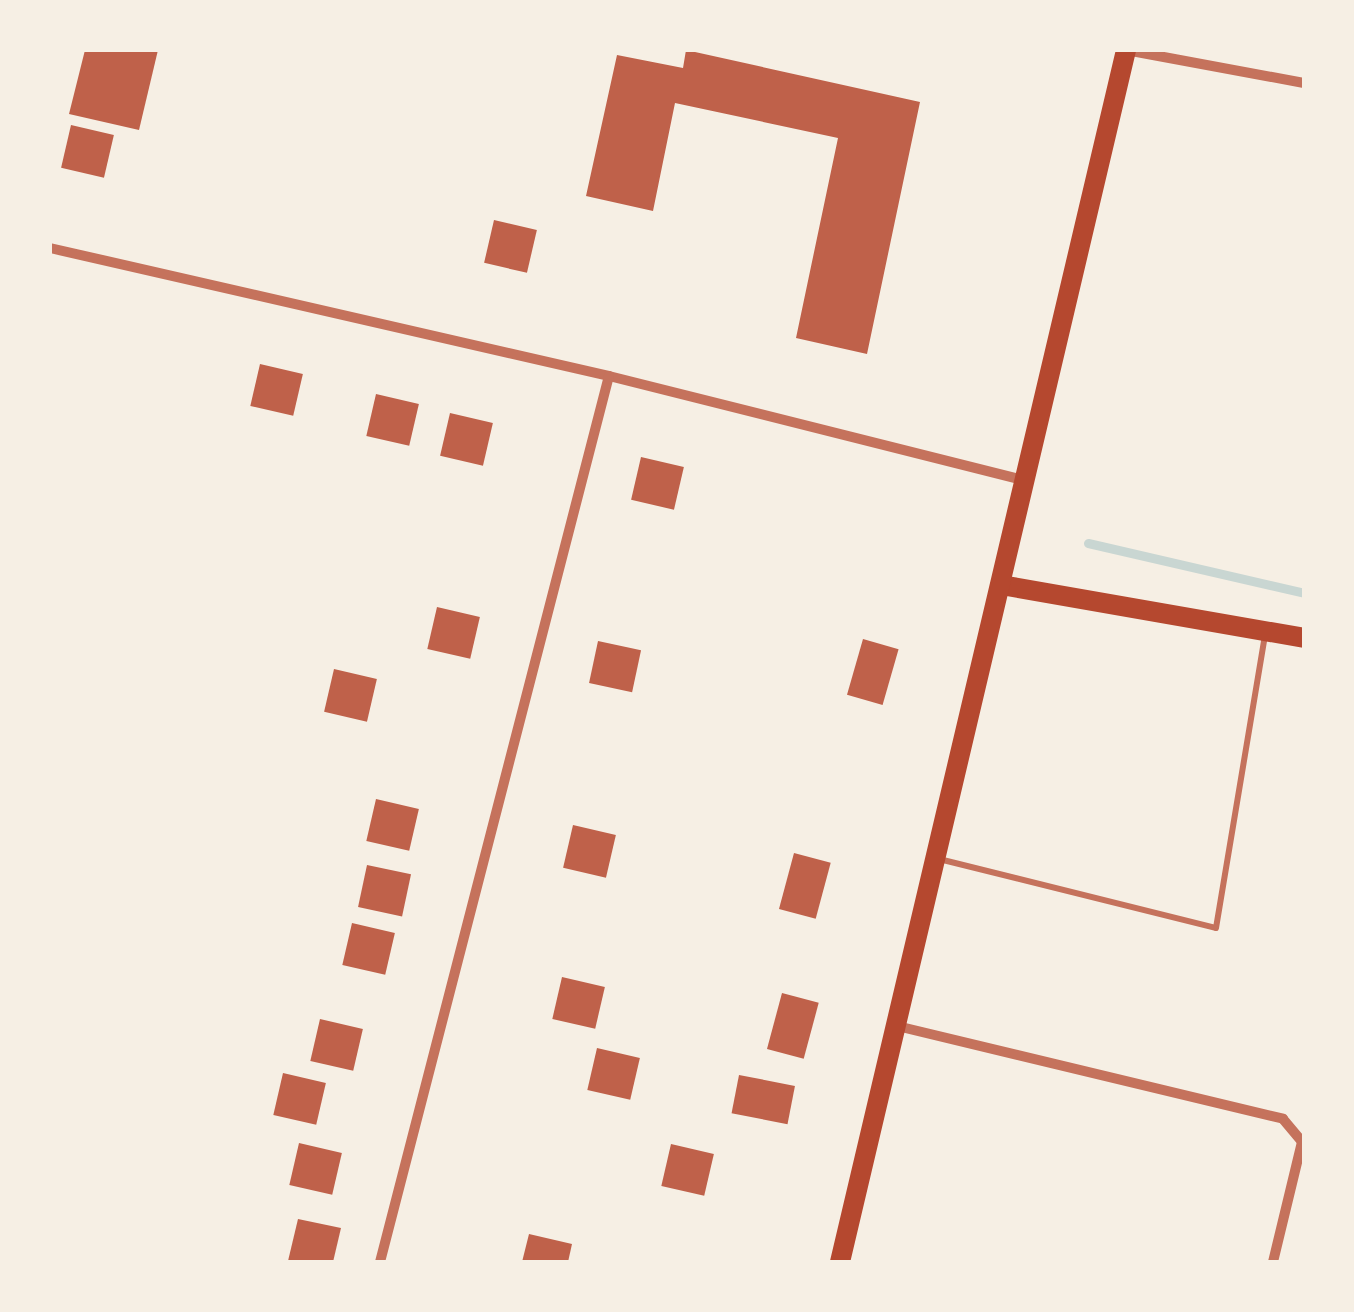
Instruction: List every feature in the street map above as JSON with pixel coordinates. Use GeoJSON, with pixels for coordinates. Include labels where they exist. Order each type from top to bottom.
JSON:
{"type":"FeatureCollection","features":[{"type":"Feature","properties":{"kind":"main road"},"geometry":{"type":"LineString","coordinates":[[840,1262],[1028,481],[1126,50]]}},
{"type":"Feature","properties":{"kind":"main road"},"geometry":{"type":"LineString","coordinates":[[1001,585],[1304,638]]}},
{"type":"Feature","properties":{"kind":"street"},"geometry":{"type":"LineString","coordinates":[[1126,50],[1304,83]]}},
{"type":"Feature","properties":{"kind":"street"},"geometry":{"type":"LineString","coordinates":[[50,248],[609,376],[1028,481]]}},
{"type":"Feature","properties":{"kind":"street"},"geometry":{"type":"LineString","coordinates":[[380,1262],[609,376]]}},
{"type":"Feature","properties":{"kind":"street"},"geometry":{"type":"LineString","coordinates":[[897,1026],[1283,1119],[1302,1142],[1273,1262]]}},
{"type":"Feature","properties":{"kind":"lane"},"geometry":{"type":"LineString","coordinates":[[938,859],[1216,928],[1266,632]]}},
{"type":"Feature","properties":{"kind":"building"},"geometry":{"type":"Polygon","coordinates":[[[85,50],[158,50],[139,130],[69,114],[85,50]]]}},
{"type":"Feature","properties":{"kind":"building"},"geometry":{"type":"Polygon","coordinates":[[[686,50],[920,102],[867,354],[796,338],[838,138],[675,103],[653,211],[586,196],[617,55],[683,68],[686,50]]]}},
{"type":"Feature","properties":{"kind":"building"},"geometry":{"type":"Polygon","coordinates":[[[71,125],[114,135],[104,178],[61,168],[71,125]]]}},
{"type":"Feature","properties":{"kind":"building"},"geometry":{"type":"Polygon","coordinates":[[[494,220],[537,230],[527,273],[484,263],[494,220]]]}},
{"type":"Feature","properties":{"kind":"building"},"geometry":{"type":"Polygon","coordinates":[[[260,364],[303,374],[293,416],[250,406],[260,364]]]}},
{"type":"Feature","properties":{"kind":"building"},"geometry":{"type":"Polygon","coordinates":[[[376,394],[419,404],[409,446],[366,436],[376,394]]]}},
{"type":"Feature","properties":{"kind":"building"},"geometry":{"type":"Polygon","coordinates":[[[450,413],[493,423],[483,466],[440,456],[450,413]]]}},
{"type":"Feature","properties":{"kind":"building"},"geometry":{"type":"Polygon","coordinates":[[[641,457],[684,467],[674,510],[631,500],[641,457]]]}},
{"type":"Feature","properties":{"kind":"building"},"geometry":{"type":"Polygon","coordinates":[[[437,607],[480,617],[470,659],[427,649],[437,607]]]}},
{"type":"Feature","properties":{"kind":"building"},"geometry":{"type":"Polygon","coordinates":[[[863,639],[899,649],[883,705],[847,695],[863,639]]]}},
{"type":"Feature","properties":{"kind":"building"},"geometry":{"type":"Polygon","coordinates":[[[598,641],[641,650],[632,692],[589,683],[598,641]]]}},
{"type":"Feature","properties":{"kind":"building"},"geometry":{"type":"Polygon","coordinates":[[[334,669],[377,679],[367,722],[324,712],[334,669]]]}},
{"type":"Feature","properties":{"kind":"building"},"geometry":{"type":"Polygon","coordinates":[[[376,799],[419,809],[409,851],[366,841],[376,799]]]}},
{"type":"Feature","properties":{"kind":"building"},"geometry":{"type":"Polygon","coordinates":[[[573,825],[616,835],[606,878],[563,868],[573,825]]]}},
{"type":"Feature","properties":{"kind":"building"},"geometry":{"type":"Polygon","coordinates":[[[794,853],[831,863],[816,919],[779,909],[794,853]]]}},
{"type":"Feature","properties":{"kind":"building"},"geometry":{"type":"Polygon","coordinates":[[[367,865],[411,874],[402,916],[358,907],[367,865]]]}},
{"type":"Feature","properties":{"kind":"building"},"geometry":{"type":"Polygon","coordinates":[[[352,923],[395,933],[385,975],[342,965],[352,923]]]}},
{"type":"Feature","properties":{"kind":"building"},"geometry":{"type":"Polygon","coordinates":[[[562,977],[605,987],[595,1029],[552,1019],[562,977]]]}},
{"type":"Feature","properties":{"kind":"building"},"geometry":{"type":"Polygon","coordinates":[[[782,993],[819,1003],[804,1059],[767,1049],[782,993]]]}},
{"type":"Feature","properties":{"kind":"building"},"geometry":{"type":"Polygon","coordinates":[[[320,1019],[363,1029],[353,1071],[310,1061],[320,1019]]]}},
{"type":"Feature","properties":{"kind":"building"},"geometry":{"type":"Polygon","coordinates":[[[597,1048],[640,1058],[630,1100],[587,1090],[597,1048]]]}},
{"type":"Feature","properties":{"kind":"building"},"geometry":{"type":"Polygon","coordinates":[[[283,1073],[326,1083],[316,1125],[273,1115],[283,1073]]]}},
{"type":"Feature","properties":{"kind":"building"},"geometry":{"type":"Polygon","coordinates":[[[739,1075],[795,1086],[788,1124],[732,1113],[739,1075]]]}},
{"type":"Feature","properties":{"kind":"building"},"geometry":{"type":"Polygon","coordinates":[[[299,1143],[342,1153],[332,1195],[289,1185],[299,1143]]]}},
{"type":"Feature","properties":{"kind":"building"},"geometry":{"type":"Polygon","coordinates":[[[671,1144],[714,1154],[704,1196],[661,1186],[671,1144]]]}},
{"type":"Feature","properties":{"kind":"building"},"geometry":{"type":"Polygon","coordinates":[[[298,1219],[341,1228],[333,1262],[288,1261],[298,1219]]]}},
{"type":"Feature","properties":{"kind":"building"},"geometry":{"type":"Polygon","coordinates":[[[529,1234],[572,1244],[568,1262],[522,1262],[529,1234]]]}},
{"type":"Feature","properties":{"kind":"waterway"},"geometry":{"type":"LineString","coordinates":[[1088,543],[1304,593]]}}]}
